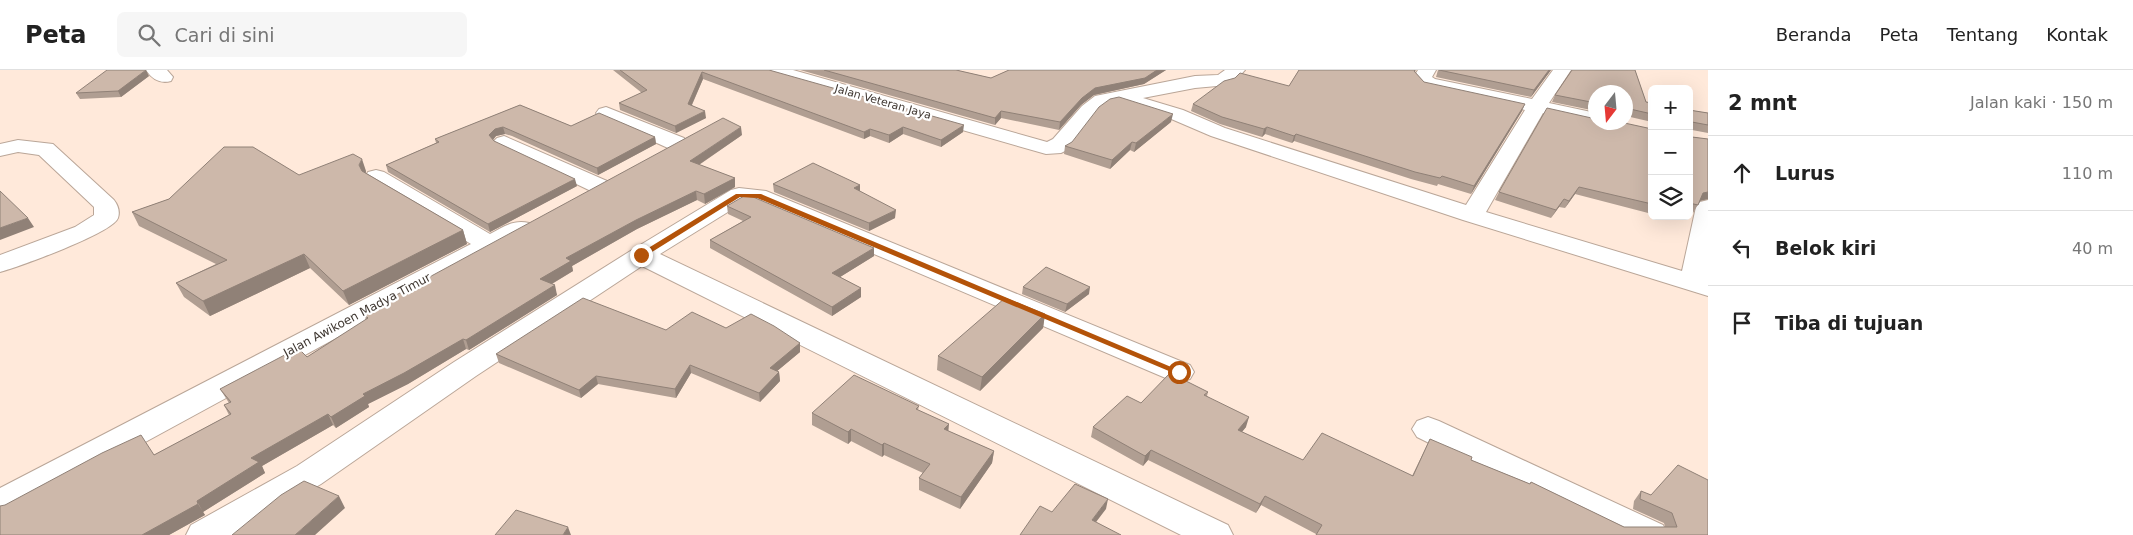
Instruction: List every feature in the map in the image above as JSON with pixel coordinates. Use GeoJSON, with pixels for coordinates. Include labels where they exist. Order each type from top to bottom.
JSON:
{"type":"FeatureCollection","features":[{"type":"Feature","properties":{"kind":"street","name":"Jalan Veteran Jaya"},"geometry":{"type":"LineString","coordinates":[[773,70],[1046,148],[1053,148],[1061,144],[1089,110],[1102,100],[1195,82],[1221,81],[1236,70]]}},
{"type":"Feature","properties":{"kind":"street"},"geometry":{"type":"LineString","coordinates":[[1170,70],[1195,82],[1203,91],[1202,97],[1176,114]]}},
{"type":"Feature","properties":{"kind":"street"},"geometry":{"type":"LineString","coordinates":[[1427,70],[1422,78],[1429,83],[1536,108],[1588,118]]}},
{"type":"Feature","properties":{"kind":"street"},"geometry":{"type":"LineString","coordinates":[[1472,214],[1536,108],[1562,70]]}},
{"type":"Feature","properties":{"kind":"street"},"geometry":{"type":"LineString","coordinates":[[1117,96],[1176,114],[1218,132],[1700,286],[1708,208]]}},
{"type":"Feature","properties":{"kind":"street"},"geometry":{"type":"LineString","coordinates":[[606,113],[687,137],[651,157]]}},
{"type":"Feature","properties":{"kind":"street"},"geometry":{"type":"LineString","coordinates":[[0,129],[9,148],[45,149],[106,205],[106,218],[84,232],[0,264]]}},
{"type":"Feature","properties":{"kind":"street"},"geometry":{"type":"LineString","coordinates":[[504,142],[599,186]]}},
{"type":"Feature","properties":{"kind":"street"},"geometry":{"type":"LineString","coordinates":[[571,201],[625,171]]}},
{"type":"Feature","properties":{"kind":"street"},"geometry":{"type":"LineString","coordinates":[[376,177],[490,244]]}},
{"type":"Feature","properties":{"kind":"street"},"geometry":{"type":"LineString","coordinates":[[204,535],[309,475],[465,369],[641,255],[739,195],[758,196],[1179,372]]}},
{"type":"Feature","properties":{"kind":"street","name":"Jalan Awikoen Madya Timur"},"geometry":{"type":"LineString","coordinates":[[0,504],[539,218]]}},
{"type":"Feature","properties":{"kind":"street"},"geometry":{"type":"LineString","coordinates":[[641,255],[1215,535]]}},
{"type":"Feature","properties":{"kind":"street"},"geometry":{"type":"LineString","coordinates":[[1428,429],[1650,535]]}},
{"type":"Feature","properties":{"kind":"building"},"geometry":{"type":"Polygon","coordinates":[[[107,70],[146,70],[118,91],[76,93],[107,70]]]}},
{"type":"Feature","properties":{"kind":"building"},"geometry":{"type":"Polygon","coordinates":[[[620,70],[769,70],[964,125],[941,140],[903,127],[889,135],[870,129],[864,132],[702,72],[688,104],[705,111],[675,126],[619,103],[647,90],[620,70]]]}},
{"type":"Feature","properties":{"kind":"building"},"geometry":{"type":"Polygon","coordinates":[[[824,70],[956,70],[991,78],[1009,70],[1157,70],[1145,78],[1095,88],[1082,98],[1060,122],[1001,111],[995,118],[824,70]]]}},
{"type":"Feature","properties":{"kind":"building"},"geometry":{"type":"Polygon","coordinates":[[[1299,70],[1415,70],[1424,82],[1525,104],[1474,186],[1442,176],[1440,178],[1415,172],[1296,134],[1294,136],[1267,127],[1264,129],[1222,117],[1193,104],[1224,81],[1235,78],[1240,73],[1289,86],[1299,70]]]}},
{"type":"Feature","properties":{"kind":"building"},"geometry":{"type":"Polygon","coordinates":[[[1439,70],[1549,70],[1534,90],[1439,70]]]}},
{"type":"Feature","properties":{"kind":"building"},"geometry":{"type":"Polygon","coordinates":[[[1572,70],[1635,70],[1646,102],[1648,102],[1648,113],[1633,110],[1633,85],[1588,85],[1588,101],[1555,95],[1572,70]]]}},
{"type":"Feature","properties":{"kind":"building"},"geometry":{"type":"Polygon","coordinates":[[[1119,97],[1173,114],[1136,143],[1132,142],[1112,160],[1065,146],[1072,142],[1099,107],[1110,99],[1119,97]]]}},
{"type":"Feature","properties":{"kind":"building"},"geometry":{"type":"Polygon","coordinates":[[[520,105],[571,126],[599,113],[655,137],[597,168],[503,127],[495,129],[489,135],[494,141],[575,179],[488,224],[386,165],[439,142],[435,139],[520,105]]]}},
{"type":"Feature","properties":{"kind":"building"},"geometry":{"type":"Polygon","coordinates":[[[1547,108],[1588,117],[1588,130],[1633,130],[1633,125],[1648,128],[1648,203],[1579,187],[1569,201],[1564,199],[1556,210],[1499,192],[1547,108]]]}},
{"type":"Feature","properties":{"kind":"building"},"geometry":{"type":"Polygon","coordinates":[[[1693,111],[1708,113],[1708,125],[1693,122],[1693,111]]]}},
{"type":"Feature","properties":{"kind":"building"},"geometry":{"type":"Polygon","coordinates":[[[723,118],[741,127],[690,161],[735,178],[704,194],[696,191],[636,220],[566,258],[571,261],[540,279],[555,285],[466,340],[463,339],[363,394],[365,396],[331,417],[328,414],[251,458],[259,462],[197,501],[198,504],[142,535],[0,535],[0,506],[141,435],[154,455],[231,414],[224,405],[231,402],[220,389],[298,348],[307,357],[368,318],[363,313],[723,118]]]}},
{"type":"Feature","properties":{"kind":"building"},"geometry":{"type":"Polygon","coordinates":[[[1693,137],[1708,139],[1708,192],[1703,193],[1698,205],[1693,204],[1693,137]]]}},
{"type":"Feature","properties":{"kind":"building"},"geometry":{"type":"Polygon","coordinates":[[[224,147],[253,147],[299,175],[353,154],[362,159],[359,165],[362,171],[463,230],[343,291],[304,254],[203,301],[176,283],[227,260],[132,212],[169,199],[224,147]]]}},
{"type":"Feature","properties":{"kind":"building"},"geometry":{"type":"Polygon","coordinates":[[[813,163],[860,185],[854,188],[896,210],[869,223],[773,184],[813,163]]]}},
{"type":"Feature","properties":{"kind":"building"},"geometry":{"type":"Polygon","coordinates":[[[0,191],[28,218],[0,228],[0,191]]]}},
{"type":"Feature","properties":{"kind":"building"},"geometry":{"type":"Polygon","coordinates":[[[744,196],[753,197],[874,248],[832,273],[861,288],[832,307],[710,240],[751,217],[727,206],[744,196]]]}},
{"type":"Feature","properties":{"kind":"building"},"geometry":{"type":"Polygon","coordinates":[[[1046,267],[1090,287],[1067,304],[1023,287],[1046,267]]]}},
{"type":"Feature","properties":{"kind":"building"},"geometry":{"type":"Polygon","coordinates":[[[583,298],[666,330],[692,312],[726,328],[751,314],[800,343],[770,368],[779,372],[759,393],[690,365],[675,389],[596,376],[579,390],[496,354],[583,298]]]}},
{"type":"Feature","properties":{"kind":"building"},"geometry":{"type":"Polygon","coordinates":[[[1005,298],[1045,314],[982,377],[938,356],[1005,298]]]}},
{"type":"Feature","properties":{"kind":"building"},"geometry":{"type":"Polygon","coordinates":[[[1170,373],[1208,392],[1204,395],[1249,417],[1238,430],[1303,460],[1322,433],[1413,476],[1430,439],[1472,457],[1471,460],[1530,484],[1531,482],[1624,527],[1677,527],[1672,513],[1640,499],[1641,491],[1651,495],[1678,465],[1708,480],[1708,535],[1316,535],[1322,525],[1265,496],[1260,504],[1151,450],[1145,456],[1093,427],[1127,396],[1141,403],[1170,373]]]}},
{"type":"Feature","properties":{"kind":"building"},"geometry":{"type":"Polygon","coordinates":[[[854,375],[919,406],[916,409],[949,424],[944,429],[994,451],[961,497],[919,478],[930,464],[884,443],[882,445],[851,429],[848,432],[812,413],[854,375]]]}},
{"type":"Feature","properties":{"kind":"building"},"geometry":{"type":"Polygon","coordinates":[[[304,481],[339,496],[295,535],[232,535],[281,495],[304,481]]]}},
{"type":"Feature","properties":{"kind":"building"},"geometry":{"type":"Polygon","coordinates":[[[1075,484],[1108,499],[1092,520],[1121,535],[1020,535],[1040,506],[1052,512],[1075,484]]]}},
{"type":"Feature","properties":{"kind":"building"},"geometry":{"type":"Polygon","coordinates":[[[516,510],[568,527],[563,535],[495,535],[516,510]]]}},
{"type":"Feature","properties":{"kind":"route"},"geometry":{"type":"LineString","coordinates":[[641,255],[739,195],[749,194],[758,196],[1179,372]]}}]}
